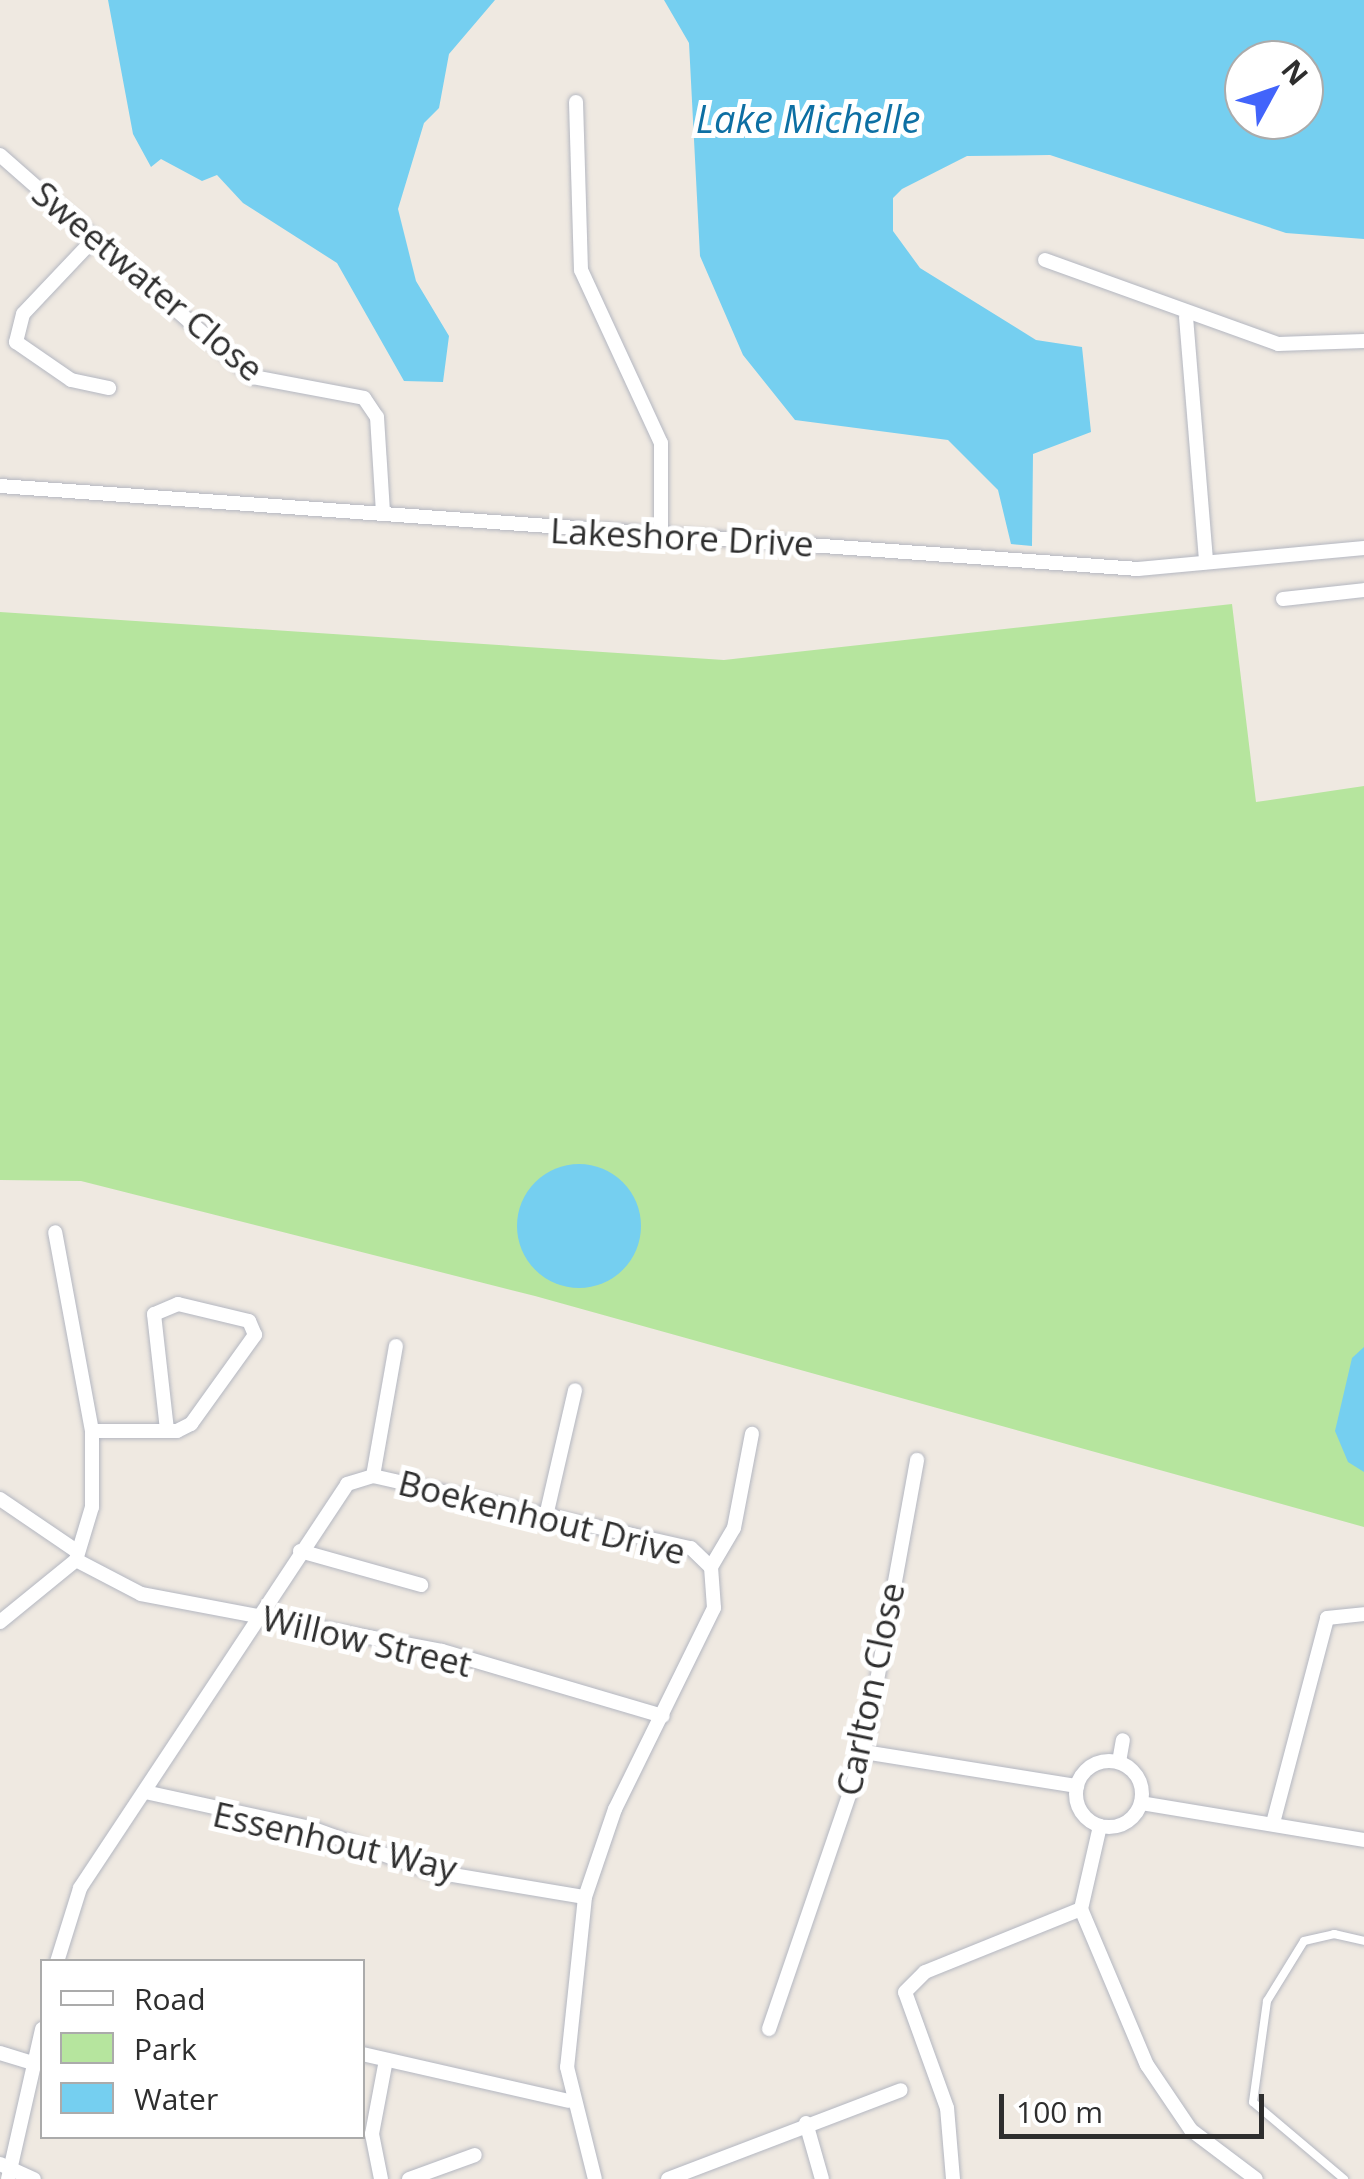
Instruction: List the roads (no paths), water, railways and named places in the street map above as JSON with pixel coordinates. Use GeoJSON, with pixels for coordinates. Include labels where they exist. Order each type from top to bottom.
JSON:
{"type":"FeatureCollection","features":[{"type":"Feature","properties":{"kind":"street"},"geometry":{"type":"LineString","coordinates":[[576,102],[581,270],[661,443],[661,537]]}},
{"type":"Feature","properties":{"kind":"street","name":"Sweetwater Close"},"geometry":{"type":"LineString","coordinates":[[0,156],[253,378],[364,398],[377,418],[382,512]]}},
{"type":"Feature","properties":{"kind":"street"},"geometry":{"type":"LineString","coordinates":[[92,240],[23,314],[16,342],[56,372],[109,388]]}},
{"type":"Feature","properties":{"kind":"street"},"geometry":{"type":"LineString","coordinates":[[1045,260],[1186,317],[1278,344],[1364,341]]}},
{"type":"Feature","properties":{"kind":"street"},"geometry":{"type":"LineString","coordinates":[[1186,317],[1206,562]]}},
{"type":"Feature","properties":{"kind":"street","name":"Lakeshore Drive"},"geometry":{"type":"LineString","coordinates":[[0,486],[1138,569],[1364,548]]}},
{"type":"Feature","properties":{"kind":"street"},"geometry":{"type":"LineString","coordinates":[[1284,599],[1364,590]]}},
{"type":"Feature","properties":{"kind":"street"},"geometry":{"type":"LineString","coordinates":[[0,1622],[77,1556],[92,1507],[92,1431],[55,1232]]}},
{"type":"Feature","properties":{"kind":"street"},"geometry":{"type":"LineString","coordinates":[[92,1431],[167,1429],[196,1420],[255,1335],[249,1322],[178,1304],[154,1314],[167,1429]]}},
{"type":"Feature","properties":{"kind":"street"},"geometry":{"type":"LineString","coordinates":[[373,1476],[396,1346]]}},
{"type":"Feature","properties":{"kind":"street"},"geometry":{"type":"LineString","coordinates":[[546,1516],[576,1390]]}},
{"type":"Feature","properties":{"kind":"street"},"geometry":{"type":"LineString","coordinates":[[710,1568],[734,1528],[752,1434]]}},
{"type":"Feature","properties":{"kind":"street","name":"Carlton Close"},"geometry":{"type":"LineString","coordinates":[[769,2029],[864,1752],[918,1460]]}},
{"type":"Feature","properties":{"kind":"street","name":"Boekenhout Drive"},"geometry":{"type":"LineString","coordinates":[[58,1959],[80,1888],[339,1491],[373,1476],[691,1548],[710,1568],[714,1608],[614,1809],[585,1896],[567,2036],[569,2101],[595,2179]]}},
{"type":"Feature","properties":{"kind":"street","name":"Willow Street"},"geometry":{"type":"LineString","coordinates":[[0,1500],[77,1556],[141,1594],[442,1651],[663,1716]]}},
{"type":"Feature","properties":{"kind":"street"},"geometry":{"type":"LineString","coordinates":[[300,1551],[421,1585]]}},
{"type":"Feature","properties":{"kind":"street"},"geometry":{"type":"LineString","coordinates":[[1272,1823],[1326,1618],[1364,1614]]}},
{"type":"Feature","properties":{"kind":"street"},"geometry":{"type":"LineString","coordinates":[[1119,1762],[1122,1740]]}},
{"type":"Feature","properties":{"kind":"street"},"geometry":{"type":"LineString","coordinates":[[864,1752],[1076,1786]]}},
{"type":"Feature","properties":{"kind":"street"},"geometry":{"type":"LineString","coordinates":[[1098,1762],[1119,1762],[1141,1782],[1141,1803],[1130,1820],[1100,1826],[1078,1806],[1076,1786],[1098,1762]]}},
{"type":"Feature","properties":{"kind":"street","name":"Essenhout Way"},"geometry":{"type":"LineString","coordinates":[[145,1792],[314,1828],[429,1871],[585,1896]]}},
{"type":"Feature","properties":{"kind":"street"},"geometry":{"type":"LineString","coordinates":[[1141,1803],[1364,1840]]}},
{"type":"Feature","properties":{"kind":"street"},"geometry":{"type":"LineString","coordinates":[[1100,1826],[1081,1909],[1166,2097],[1203,2140],[1256,2179]]}},
{"type":"Feature","properties":{"kind":"street"},"geometry":{"type":"LineString","coordinates":[[954,2179],[947,2108],[904,2004],[925,1972],[1081,1909]]}},
{"type":"Feature","properties":{"kind":"street"},"geometry":{"type":"LineString","coordinates":[[34,2179],[6,2171],[40,2041]]}},
{"type":"Feature","properties":{"kind":"street"},"geometry":{"type":"LineString","coordinates":[[0,2053],[36,2064]]}},
{"type":"Feature","properties":{"kind":"street"},"geometry":{"type":"LineString","coordinates":[[365,2055],[569,2101]]}},
{"type":"Feature","properties":{"kind":"street"},"geometry":{"type":"LineString","coordinates":[[381,2179],[372,2134],[386,2060]]}},
{"type":"Feature","properties":{"kind":"street"},"geometry":{"type":"LineString","coordinates":[[668,2179],[901,2090]]}},
{"type":"Feature","properties":{"kind":"street"},"geometry":{"type":"LineString","coordinates":[[806,2124],[822,2179]]}},
{"type":"Feature","properties":{"kind":"street"},"geometry":{"type":"LineString","coordinates":[[409,2179],[474,2155]]}},
{"type":"Feature","properties":{"kind":"lane"},"geometry":{"type":"LineString","coordinates":[[1344,2179],[1254,2102],[1267,2000],[1304,1941],[1334,1934],[1364,1941]]}},
{"type":"Feature","properties":{"kind":"water"},"geometry":{"type":"Polygon","coordinates":[[[108,0],[495,0],[449,54],[439,108],[424,123],[398,209],[416,281],[449,336],[443,382],[404,381],[337,263],[243,203],[217,175],[202,181],[161,159],[151,167],[133,134],[108,0]]]}},
{"type":"Feature","properties":{"kind":"water","name":"Lake Michelle"},"geometry":{"type":"Polygon","coordinates":[[[664,0],[1364,0],[1364,239],[1286,233],[1050,155],[967,156],[902,189],[893,198],[893,231],[920,268],[1036,340],[1082,347],[1091,432],[1033,454],[1032,546],[1011,544],[998,490],[948,440],[795,420],[743,355],[700,256],[689,43],[664,0]]]}},
{"type":"Feature","properties":{"kind":"water"},"geometry":{"type":"Polygon","coordinates":[[[579,1164],[603,1169],[623,1182],[636,1202],[641,1226],[636,1250],[623,1270],[603,1283],[579,1288],[555,1283],[535,1270],[522,1250],[517,1226],[522,1202],[535,1182],[555,1169],[579,1164]]]}},
{"type":"Feature","properties":{"kind":"water"},"geometry":{"type":"Polygon","coordinates":[[[1364,1347],[1364,1472],[1348,1462],[1335,1431],[1352,1358],[1364,1347]]]}}]}
